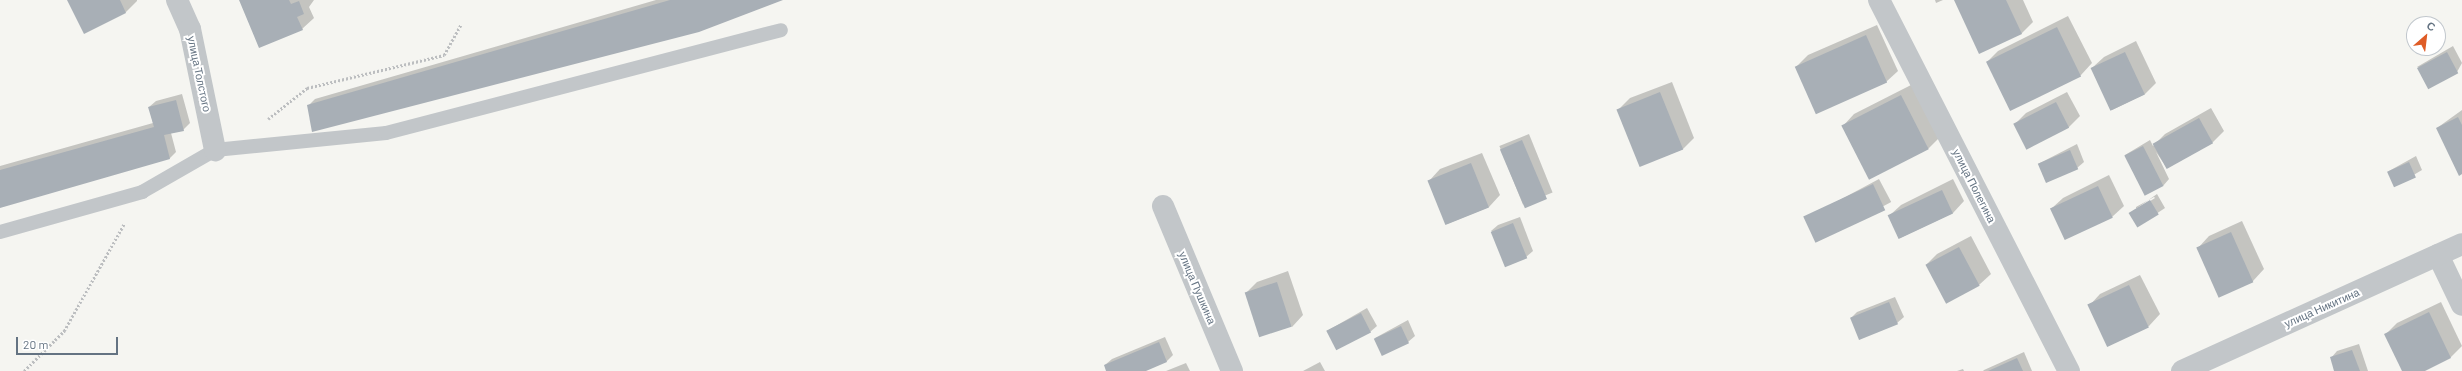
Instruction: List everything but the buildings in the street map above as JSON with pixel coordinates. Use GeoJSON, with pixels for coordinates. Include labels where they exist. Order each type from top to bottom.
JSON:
{"type":"FeatureCollection","features":[{"type":"Feature","properties":{"kind":"street","name":"улица Толстого"},"geometry":{"type":"LineString","coordinates":[[177,0],[190,29],[215,150]]}},
{"type":"Feature","properties":{"kind":"street","name":"улица Полегина"},"geometry":{"type":"LineString","coordinates":[[1880,0],[2069,371]]}},
{"type":"Feature","properties":{"kind":"street","name":"улица Пушкина"},"geometry":{"type":"LineString","coordinates":[[1163,206],[1232,371]]}},
{"type":"Feature","properties":{"kind":"street","name":"улица Никитина"},"geometry":{"type":"LineString","coordinates":[[2182,371],[2462,244]]}},
{"type":"Feature","properties":{"kind":"street"},"geometry":{"type":"LineString","coordinates":[[2438,255],[2462,305]]}},
{"type":"Feature","properties":{"kind":"lane"},"geometry":{"type":"LineString","coordinates":[[0,232],[142,192],[215,150],[386,133],[781,30]]}},
{"type":"Feature","properties":{"kind":"path"},"geometry":{"type":"LineString","coordinates":[[241,147],[270,117],[307,88],[444,54],[461,24]]}},
{"type":"Feature","properties":{"kind":"path"},"geometry":{"type":"LineString","coordinates":[[24,371],[64,331],[142,192]]}}]}
